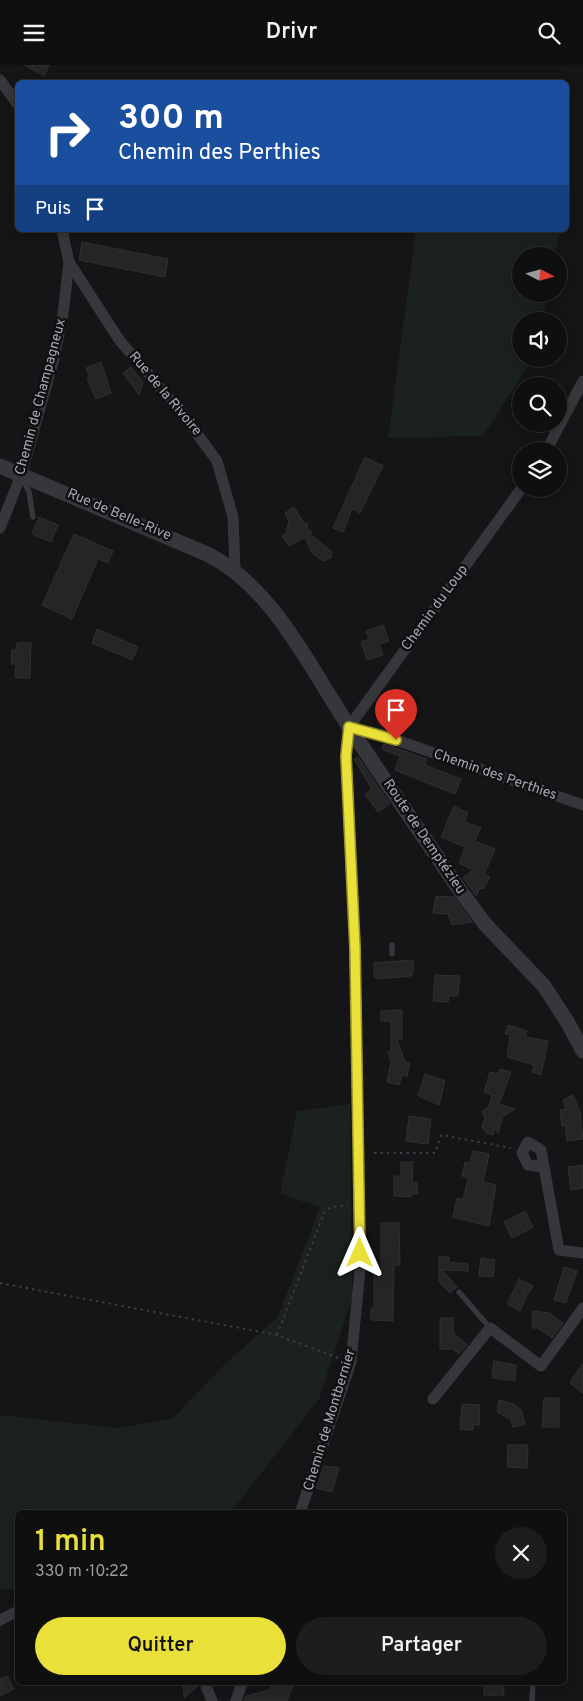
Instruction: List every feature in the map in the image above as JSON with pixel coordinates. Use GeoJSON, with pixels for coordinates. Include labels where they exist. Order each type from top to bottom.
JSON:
{"type":"FeatureCollection","features":[{"type":"Feature","properties":{"kind":"street"},"geometry":{"type":"LineString","coordinates":[[0,80],[15,101]]}},
{"type":"Feature","properties":{"kind":"street","name":"Rue de la Rivoire"},"geometry":{"type":"LineString","coordinates":[[62,232],[69,262],[120,341],[182,413],[217,461],[233,517],[235,570]]}},
{"type":"Feature","properties":{"kind":"street","name":"Chemin de Champagneux"},"geometry":{"type":"LineString","coordinates":[[0,528],[22,475],[54,359],[63,314],[69,262]]}},
{"type":"Feature","properties":{"kind":"street"},"geometry":{"type":"LineString","coordinates":[[551,442],[583,381]]}},
{"type":"Feature","properties":{"kind":"street","name":"Rue de Belle-Rive"},"geometry":{"type":"LineString","coordinates":[[0,466],[176,539],[222,561],[235,570]]}},
{"type":"Feature","properties":{"kind":"street","name":"Chemin du Loup"},"geometry":{"type":"LineString","coordinates":[[349,727],[516,497]]}},
{"type":"Feature","properties":{"kind":"street","name":"Route de Demptézieu"},"geometry":{"type":"LineString","coordinates":[[235,570],[254,587],[270,606],[349,727],[484,924],[544,987],[568,1023],[583,1051]]}},
{"type":"Feature","properties":{"kind":"street","name":"Chemin des Perthies"},"geometry":{"type":"LineString","coordinates":[[349,727],[379,734],[583,805]]}},
{"type":"Feature","properties":{"kind":"street","name":"Chemin de Montbernier"},"geometry":{"type":"LineString","coordinates":[[301,1510],[351,1362],[360,1270],[355,948],[346,756],[349,727]]}},
{"type":"Feature","properties":{"kind":"street"},"geometry":{"type":"LineString","coordinates":[[522,1153],[528,1142],[541,1150],[559,1250],[583,1253]]}},
{"type":"Feature","properties":{"kind":"street"},"geometry":{"type":"LineString","coordinates":[[433,1399],[490,1328],[541,1366],[583,1308]]}},
{"type":"Feature","properties":{"kind":"street"},"geometry":{"type":"LineString","coordinates":[[0,1620],[15,1612]]}},
{"type":"Feature","properties":{"kind":"street"},"geometry":{"type":"LineString","coordinates":[[206,1685],[212,1701]]}},
{"type":"Feature","properties":{"kind":"street"},"geometry":{"type":"LineString","coordinates":[[236,1701],[241,1685]]}},
{"type":"Feature","properties":{"kind":"lane"},"geometry":{"type":"LineString","coordinates":[[22,475],[29,492],[32,517]]}},
{"type":"Feature","properties":{"kind":"lane"},"geometry":{"type":"LineString","coordinates":[[392,945],[392,954]]}},
{"type":"Feature","properties":{"kind":"lane"},"geometry":{"type":"LineString","coordinates":[[460,1292],[490,1328]]}},
{"type":"Feature","properties":{"kind":"lane"},"geometry":{"type":"LineString","coordinates":[[532,1701],[534,1685]]}},
{"type":"Feature","properties":{"kind":"path"},"geometry":{"type":"LineString","coordinates":[[374,1153],[435,1153],[442,1135],[503,1145],[522,1153]]}},
{"type":"Feature","properties":{"kind":"path"},"geometry":{"type":"LineString","coordinates":[[277,1335],[324,1213],[331,1207],[360,1203]]}},
{"type":"Feature","properties":{"kind":"path"},"geometry":{"type":"LineString","coordinates":[[0,1283],[277,1335],[327,1356],[351,1362]]}},
{"type":"Feature","properties":{"kind":"shaded area"},"geometry":{"type":"Polygon","coordinates":[[[416,232],[560,232],[556,247],[512,247],[512,303],[545,303],[544,312],[512,312],[512,367],[528,367],[521,377],[512,377],[512,391],[483,436],[388,438],[416,232]]]}},
{"type":"Feature","properties":{"kind":"shaded area"},"geometry":{"type":"Polygon","coordinates":[[[350,1104],[352,1298],[319,1399],[233,1510],[15,1510],[15,1589],[0,1589],[0,1415],[117,1428],[172,1419],[220,1369],[278,1316],[320,1207],[280,1194],[297,1111],[350,1104]]]}},
{"type":"Feature","properties":{"kind":"building"},"geometry":{"type":"Polygon","coordinates":[[[24,65],[49,65],[44,76],[24,65]]]}},
{"type":"Feature","properties":{"kind":"building"},"geometry":{"type":"Polygon","coordinates":[[[82,242],[168,259],[165,277],[79,260],[82,242]]]}},
{"type":"Feature","properties":{"kind":"building"},"geometry":{"type":"Polygon","coordinates":[[[101,362],[111,393],[96,399],[87,378],[90,377],[86,368],[101,362]]]}},
{"type":"Feature","properties":{"kind":"building"},"geometry":{"type":"Polygon","coordinates":[[[131,367],[143,382],[139,395],[123,373],[131,367]]]}},
{"type":"Feature","properties":{"kind":"building"},"geometry":{"type":"Polygon","coordinates":[[[365,457],[383,466],[360,513],[352,509],[343,532],[333,528],[365,457]]]}},
{"type":"Feature","properties":{"kind":"building"},"geometry":{"type":"Polygon","coordinates":[[[294,507],[304,523],[308,524],[307,529],[312,532],[310,534],[332,552],[331,558],[323,561],[312,553],[305,537],[289,546],[282,536],[286,534],[289,521],[285,513],[294,507]]]}},
{"type":"Feature","properties":{"kind":"building"},"geometry":{"type":"Polygon","coordinates":[[[39,517],[58,525],[51,542],[32,534],[39,517]]]}},
{"type":"Feature","properties":{"kind":"building"},"geometry":{"type":"Polygon","coordinates":[[[74,534],[113,551],[108,563],[98,559],[72,619],[42,605],[74,534]]]}},
{"type":"Feature","properties":{"kind":"building"},"geometry":{"type":"Polygon","coordinates":[[[383,625],[389,641],[379,644],[383,655],[367,660],[361,642],[369,639],[366,631],[383,625]]]}},
{"type":"Feature","properties":{"kind":"building"},"geometry":{"type":"Polygon","coordinates":[[[97,629],[138,647],[132,660],[92,643],[97,629]]]}},
{"type":"Feature","properties":{"kind":"building"},"geometry":{"type":"Polygon","coordinates":[[[17,643],[31,643],[30,678],[15,678],[16,664],[11,664],[12,650],[16,650],[17,643]]]}},
{"type":"Feature","properties":{"kind":"building"},"geometry":{"type":"Polygon","coordinates":[[[384,744],[427,759],[425,765],[461,779],[455,794],[395,770],[400,756],[382,749],[384,744]]]}},
{"type":"Feature","properties":{"kind":"building"},"geometry":{"type":"Polygon","coordinates":[[[358,757],[390,804],[378,812],[365,794],[372,789],[354,759],[358,757]]]}},
{"type":"Feature","properties":{"kind":"building"},"geometry":{"type":"Polygon","coordinates":[[[454,806],[468,813],[465,822],[481,828],[475,841],[495,849],[484,875],[490,877],[483,889],[480,888],[476,896],[463,878],[473,870],[459,863],[465,847],[441,837],[454,806]]]}},
{"type":"Feature","properties":{"kind":"building"},"geometry":{"type":"Polygon","coordinates":[[[436,896],[454,897],[472,922],[452,925],[448,914],[433,913],[436,896]]]}},
{"type":"Feature","properties":{"kind":"building"},"geometry":{"type":"Polygon","coordinates":[[[413,960],[413,973],[411,976],[377,979],[374,976],[374,963],[413,960]]]}},
{"type":"Feature","properties":{"kind":"building"},"geometry":{"type":"Polygon","coordinates":[[[435,975],[460,976],[458,996],[449,996],[448,1002],[433,1001],[435,975]]]}},
{"type":"Feature","properties":{"kind":"building"},"geometry":{"type":"Polygon","coordinates":[[[402,1010],[402,1039],[397,1039],[405,1062],[410,1063],[407,1076],[402,1075],[399,1085],[387,1082],[391,1062],[388,1052],[391,1051],[391,1021],[381,1021],[381,1011],[402,1010]]]}},
{"type":"Feature","properties":{"kind":"building"},"geometry":{"type":"Polygon","coordinates":[[[508,1025],[527,1031],[525,1037],[548,1041],[541,1075],[532,1072],[534,1065],[507,1057],[510,1035],[505,1034],[508,1025]]]}},
{"type":"Feature","properties":{"kind":"building"},"geometry":{"type":"Polygon","coordinates":[[[500,1069],[511,1072],[499,1104],[515,1109],[503,1116],[498,1133],[494,1128],[493,1135],[486,1133],[482,1127],[485,1118],[482,1111],[489,1107],[492,1095],[484,1092],[490,1072],[498,1074],[500,1069]]]}},
{"type":"Feature","properties":{"kind":"building"},"geometry":{"type":"Polygon","coordinates":[[[425,1074],[445,1081],[439,1105],[418,1096],[425,1074]]]}},
{"type":"Feature","properties":{"kind":"building"},"geometry":{"type":"Polygon","coordinates":[[[573,1095],[580,1112],[583,1139],[567,1141],[565,1125],[562,1126],[560,1110],[566,1109],[563,1100],[573,1095]]]}},
{"type":"Feature","properties":{"kind":"building"},"geometry":{"type":"Polygon","coordinates":[[[409,1116],[431,1119],[428,1144],[406,1141],[409,1116]]]}},
{"type":"Feature","properties":{"kind":"building"},"geometry":{"type":"Polygon","coordinates":[[[473,1151],[489,1154],[483,1182],[496,1185],[489,1226],[453,1217],[457,1198],[463,1200],[468,1178],[462,1176],[465,1162],[470,1163],[473,1151]]]}},
{"type":"Feature","properties":{"kind":"building"},"geometry":{"type":"Polygon","coordinates":[[[401,1162],[413,1162],[412,1182],[417,1182],[418,1194],[411,1194],[411,1197],[394,1196],[394,1176],[401,1176],[401,1162]]]}},
{"type":"Feature","properties":{"kind":"building"},"geometry":{"type":"Polygon","coordinates":[[[583,1165],[583,1188],[571,1190],[568,1167],[583,1165]]]}},
{"type":"Feature","properties":{"kind":"building"},"geometry":{"type":"Polygon","coordinates":[[[525,1211],[533,1227],[512,1238],[504,1222],[525,1211]]]}},
{"type":"Feature","properties":{"kind":"building"},"geometry":{"type":"Polygon","coordinates":[[[381,1223],[399,1223],[400,1265],[394,1265],[393,1321],[371,1320],[371,1308],[374,1308],[374,1268],[381,1269],[381,1223]]]}},
{"type":"Feature","properties":{"kind":"building"},"geometry":{"type":"Polygon","coordinates":[[[439,1257],[449,1257],[449,1262],[468,1264],[468,1271],[442,1270],[457,1287],[450,1293],[439,1282],[439,1257]]]}},
{"type":"Feature","properties":{"kind":"building"},"geometry":{"type":"Polygon","coordinates":[[[481,1258],[495,1260],[493,1277],[479,1276],[481,1258]]]}},
{"type":"Feature","properties":{"kind":"building"},"geometry":{"type":"Polygon","coordinates":[[[564,1267],[577,1271],[566,1303],[554,1300],[564,1267]]]}},
{"type":"Feature","properties":{"kind":"building"},"geometry":{"type":"Polygon","coordinates":[[[519,1279],[533,1286],[528,1294],[524,1293],[527,1296],[520,1311],[507,1304],[519,1279]]]}},
{"type":"Feature","properties":{"kind":"building"},"geometry":{"type":"Polygon","coordinates":[[[533,1311],[549,1313],[563,1323],[552,1338],[537,1328],[532,1328],[533,1311]]]}},
{"type":"Feature","properties":{"kind":"building"},"geometry":{"type":"Polygon","coordinates":[[[440,1318],[453,1318],[454,1334],[467,1345],[459,1354],[453,1349],[440,1349],[440,1318]]]}},
{"type":"Feature","properties":{"kind":"building"},"geometry":{"type":"Polygon","coordinates":[[[494,1361],[516,1365],[515,1381],[492,1378],[494,1361]]]}},
{"type":"Feature","properties":{"kind":"building"},"geometry":{"type":"Polygon","coordinates":[[[583,1364],[583,1393],[571,1384],[571,1380],[583,1364]]]}},
{"type":"Feature","properties":{"kind":"building"},"geometry":{"type":"Polygon","coordinates":[[[544,1398],[559,1398],[559,1427],[542,1427],[544,1398]]]}},
{"type":"Feature","properties":{"kind":"building"},"geometry":{"type":"Polygon","coordinates":[[[499,1400],[514,1404],[521,1410],[525,1424],[513,1427],[510,1419],[497,1412],[499,1400]]]}},
{"type":"Feature","properties":{"kind":"building"},"geometry":{"type":"Polygon","coordinates":[[[462,1404],[480,1405],[479,1425],[474,1424],[473,1430],[460,1429],[462,1404]]]}},
{"type":"Feature","properties":{"kind":"building"},"geometry":{"type":"Polygon","coordinates":[[[508,1445],[528,1445],[527,1468],[507,1467],[508,1445]]]}},
{"type":"Feature","properties":{"kind":"building"},"geometry":{"type":"Polygon","coordinates":[[[324,1466],[339,1468],[332,1492],[316,1488],[324,1466]]]}},
{"type":"Feature","properties":{"kind":"building"},"geometry":{"type":"Polygon","coordinates":[[[7,1676],[14,1689],[0,1696],[0,1679],[7,1676]]]}},
{"type":"Feature","properties":{"kind":"building"},"geometry":{"type":"Polygon","coordinates":[[[183,1685],[198,1685],[198,1686],[184,1698],[183,1685]]]}},
{"type":"Feature","properties":{"kind":"building"},"geometry":{"type":"Polygon","coordinates":[[[272,1685],[293,1685],[287,1701],[244,1701],[246,1696],[270,1690],[272,1685]]]}},
{"type":"Feature","properties":{"kind":"building"},"geometry":{"type":"Polygon","coordinates":[[[484,1685],[503,1685],[504,1695],[484,1695],[484,1685]]]}},
{"type":"Feature","properties":{"kind":"route"},"geometry":{"type":"LineString","coordinates":[[360,1253],[355,948],[346,756],[349,727],[396,740]]}}]}
